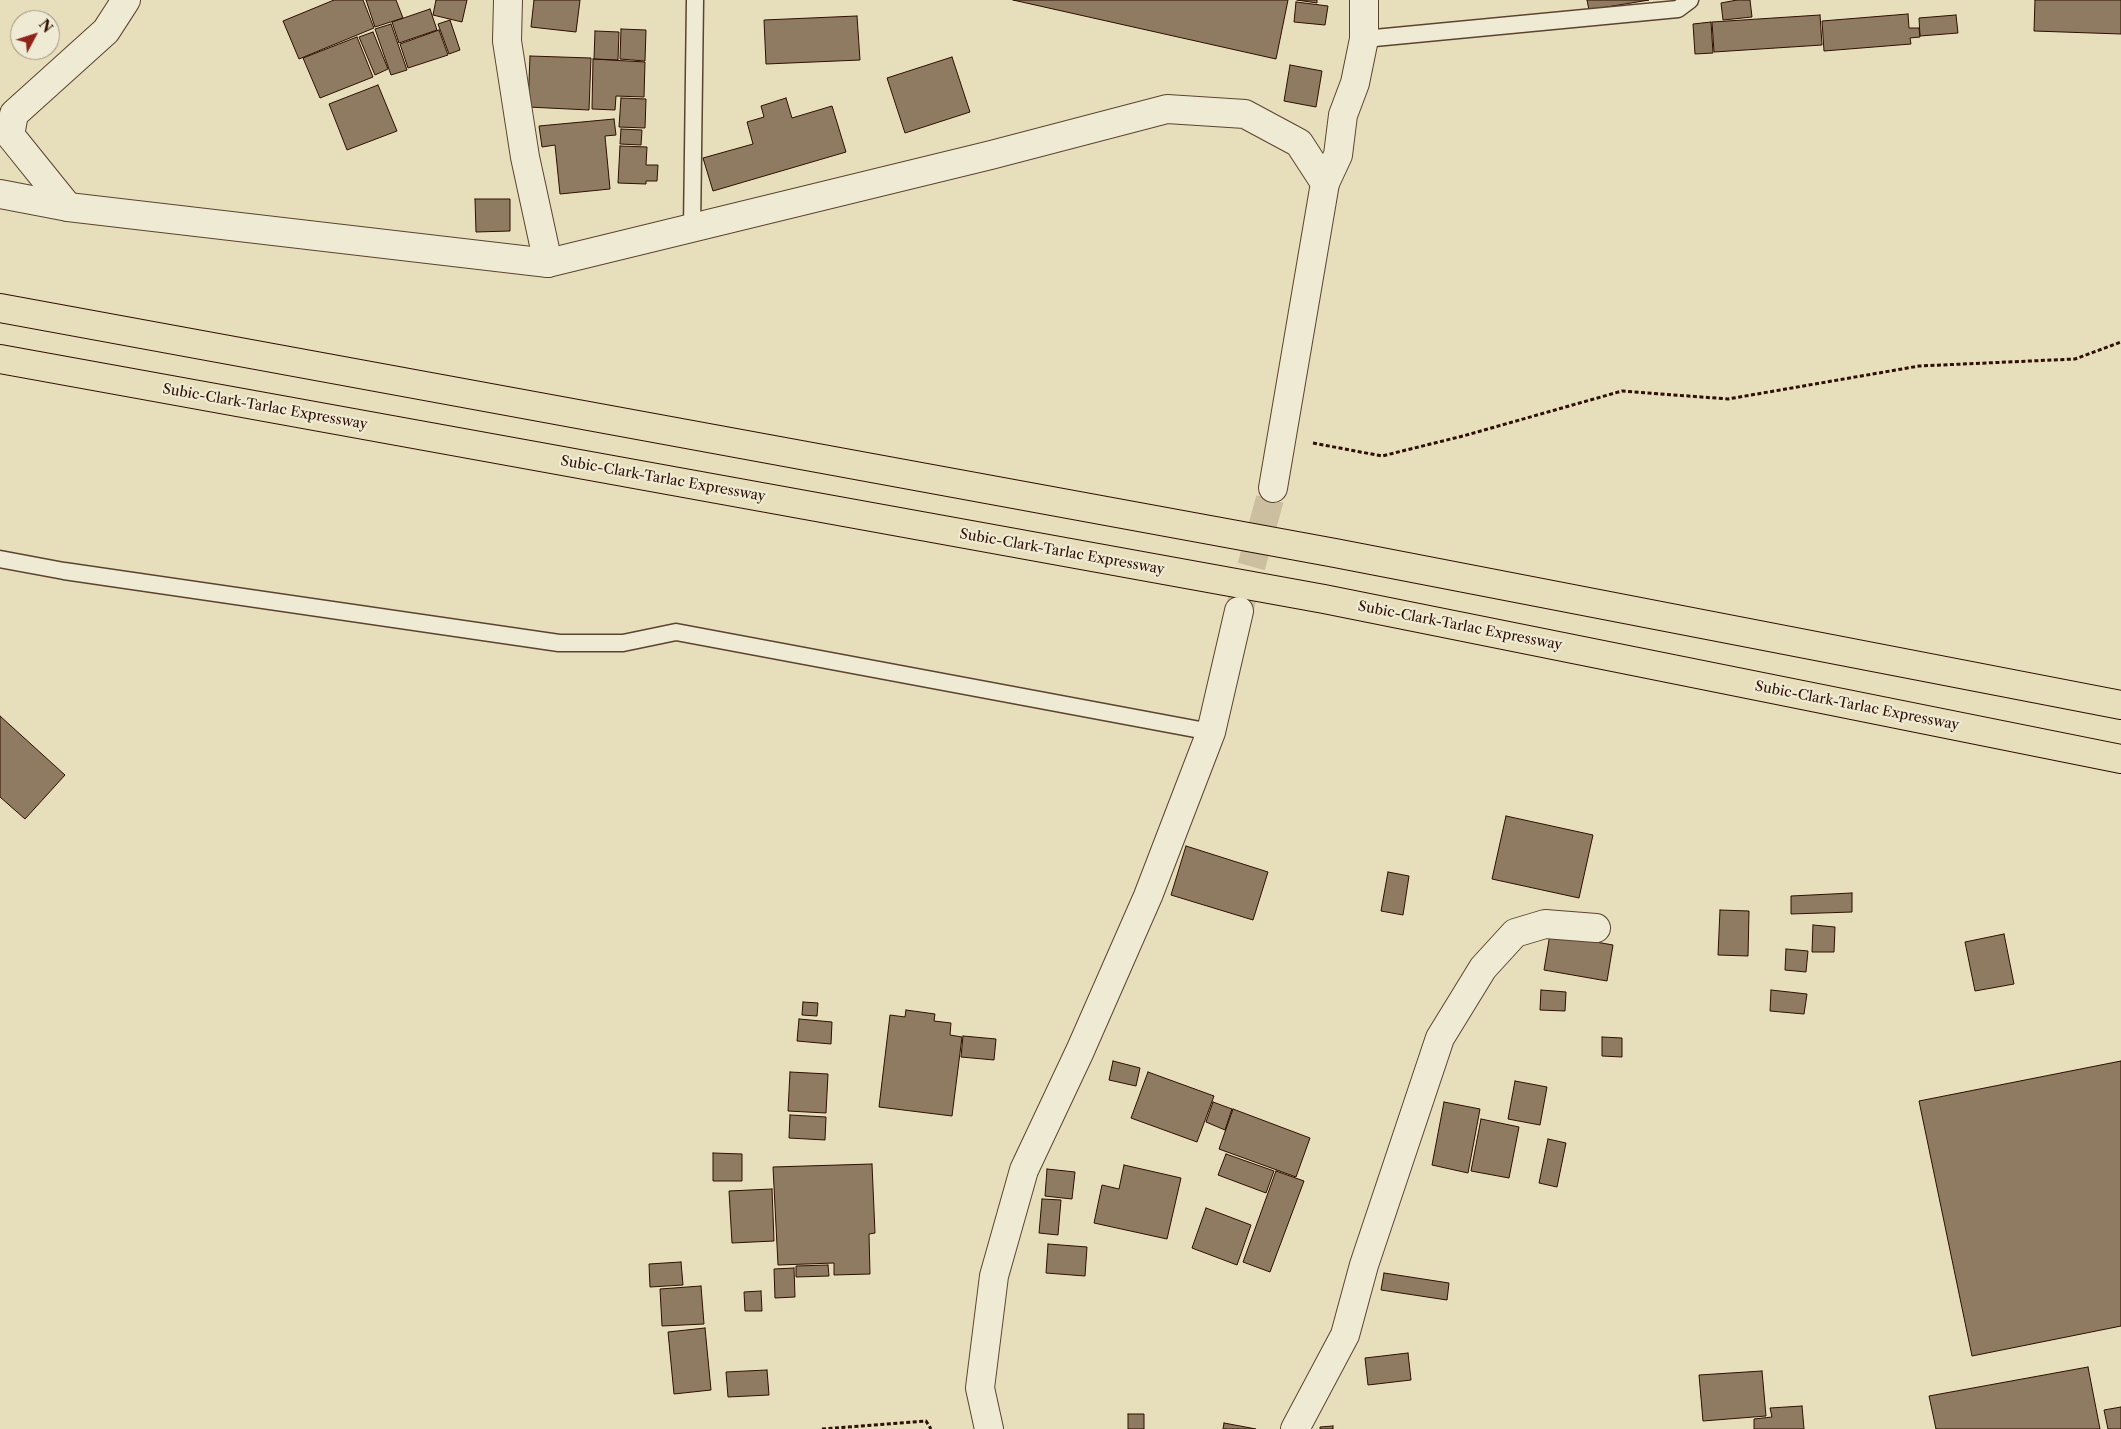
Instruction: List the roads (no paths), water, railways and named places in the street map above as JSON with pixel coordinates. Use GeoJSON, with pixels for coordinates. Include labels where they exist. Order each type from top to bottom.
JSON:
{"type":"FeatureCollection","features":[{"type":"Feature","properties":{"kind":"highway"},"geometry":{"type":"LineString","coordinates":[[0,308],[1335,553],[2121,705]]}},
{"type":"Feature","properties":{"kind":"highway","name":"Subic-Clark-Tarlac Expressway"},"geometry":{"type":"LineString","coordinates":[[0,359],[1324,599],[2121,759]]}},
{"type":"Feature","properties":{"kind":"street"},"geometry":{"type":"LineString","coordinates":[[68,207],[10,134],[14,114],[106,31],[126,0]]}},
{"type":"Feature","properties":{"kind":"street"},"geometry":{"type":"LineString","coordinates":[[508,0],[507,41],[525,157],[548,263]]}},
{"type":"Feature","properties":{"kind":"street"},"geometry":{"type":"LineString","coordinates":[[1273,488],[1325,183],[1338,154],[1343,115],[1355,83],[1364,39],[1364,0]]}},
{"type":"Feature","properties":{"kind":"street"},"geometry":{"type":"LineString","coordinates":[[0,194],[68,207],[548,263],[991,155],[1167,109],[1245,114],[1298,143],[1325,183]]}},
{"type":"Feature","properties":{"kind":"street"},"geometry":{"type":"LineString","coordinates":[[989,1429],[980,1388],[994,1276],[1024,1170],[1080,1050],[1148,896],[1211,732],[1239,611]]}},
{"type":"Feature","properties":{"kind":"street"},"geometry":{"type":"LineString","coordinates":[[1295,1429],[1345,1336],[1364,1265],[1440,1038],[1483,968],[1515,934],[1545,924],[1596,928]]}},
{"type":"Feature","properties":{"kind":"lane"},"geometry":{"type":"LineString","coordinates":[[692,229],[694,0]]}},
{"type":"Feature","properties":{"kind":"lane"},"geometry":{"type":"LineString","coordinates":[[1364,39],[1678,10],[1690,0]]}},
{"type":"Feature","properties":{"kind":"lane"},"geometry":{"type":"LineString","coordinates":[[0,559],[64,571],[559,643],[623,643],[676,632],[1211,732]]}},
{"type":"Feature","properties":{"kind":"tunnel"},"geometry":{"type":"LineString","coordinates":[[1240,607],[1273,488]]}}]}
